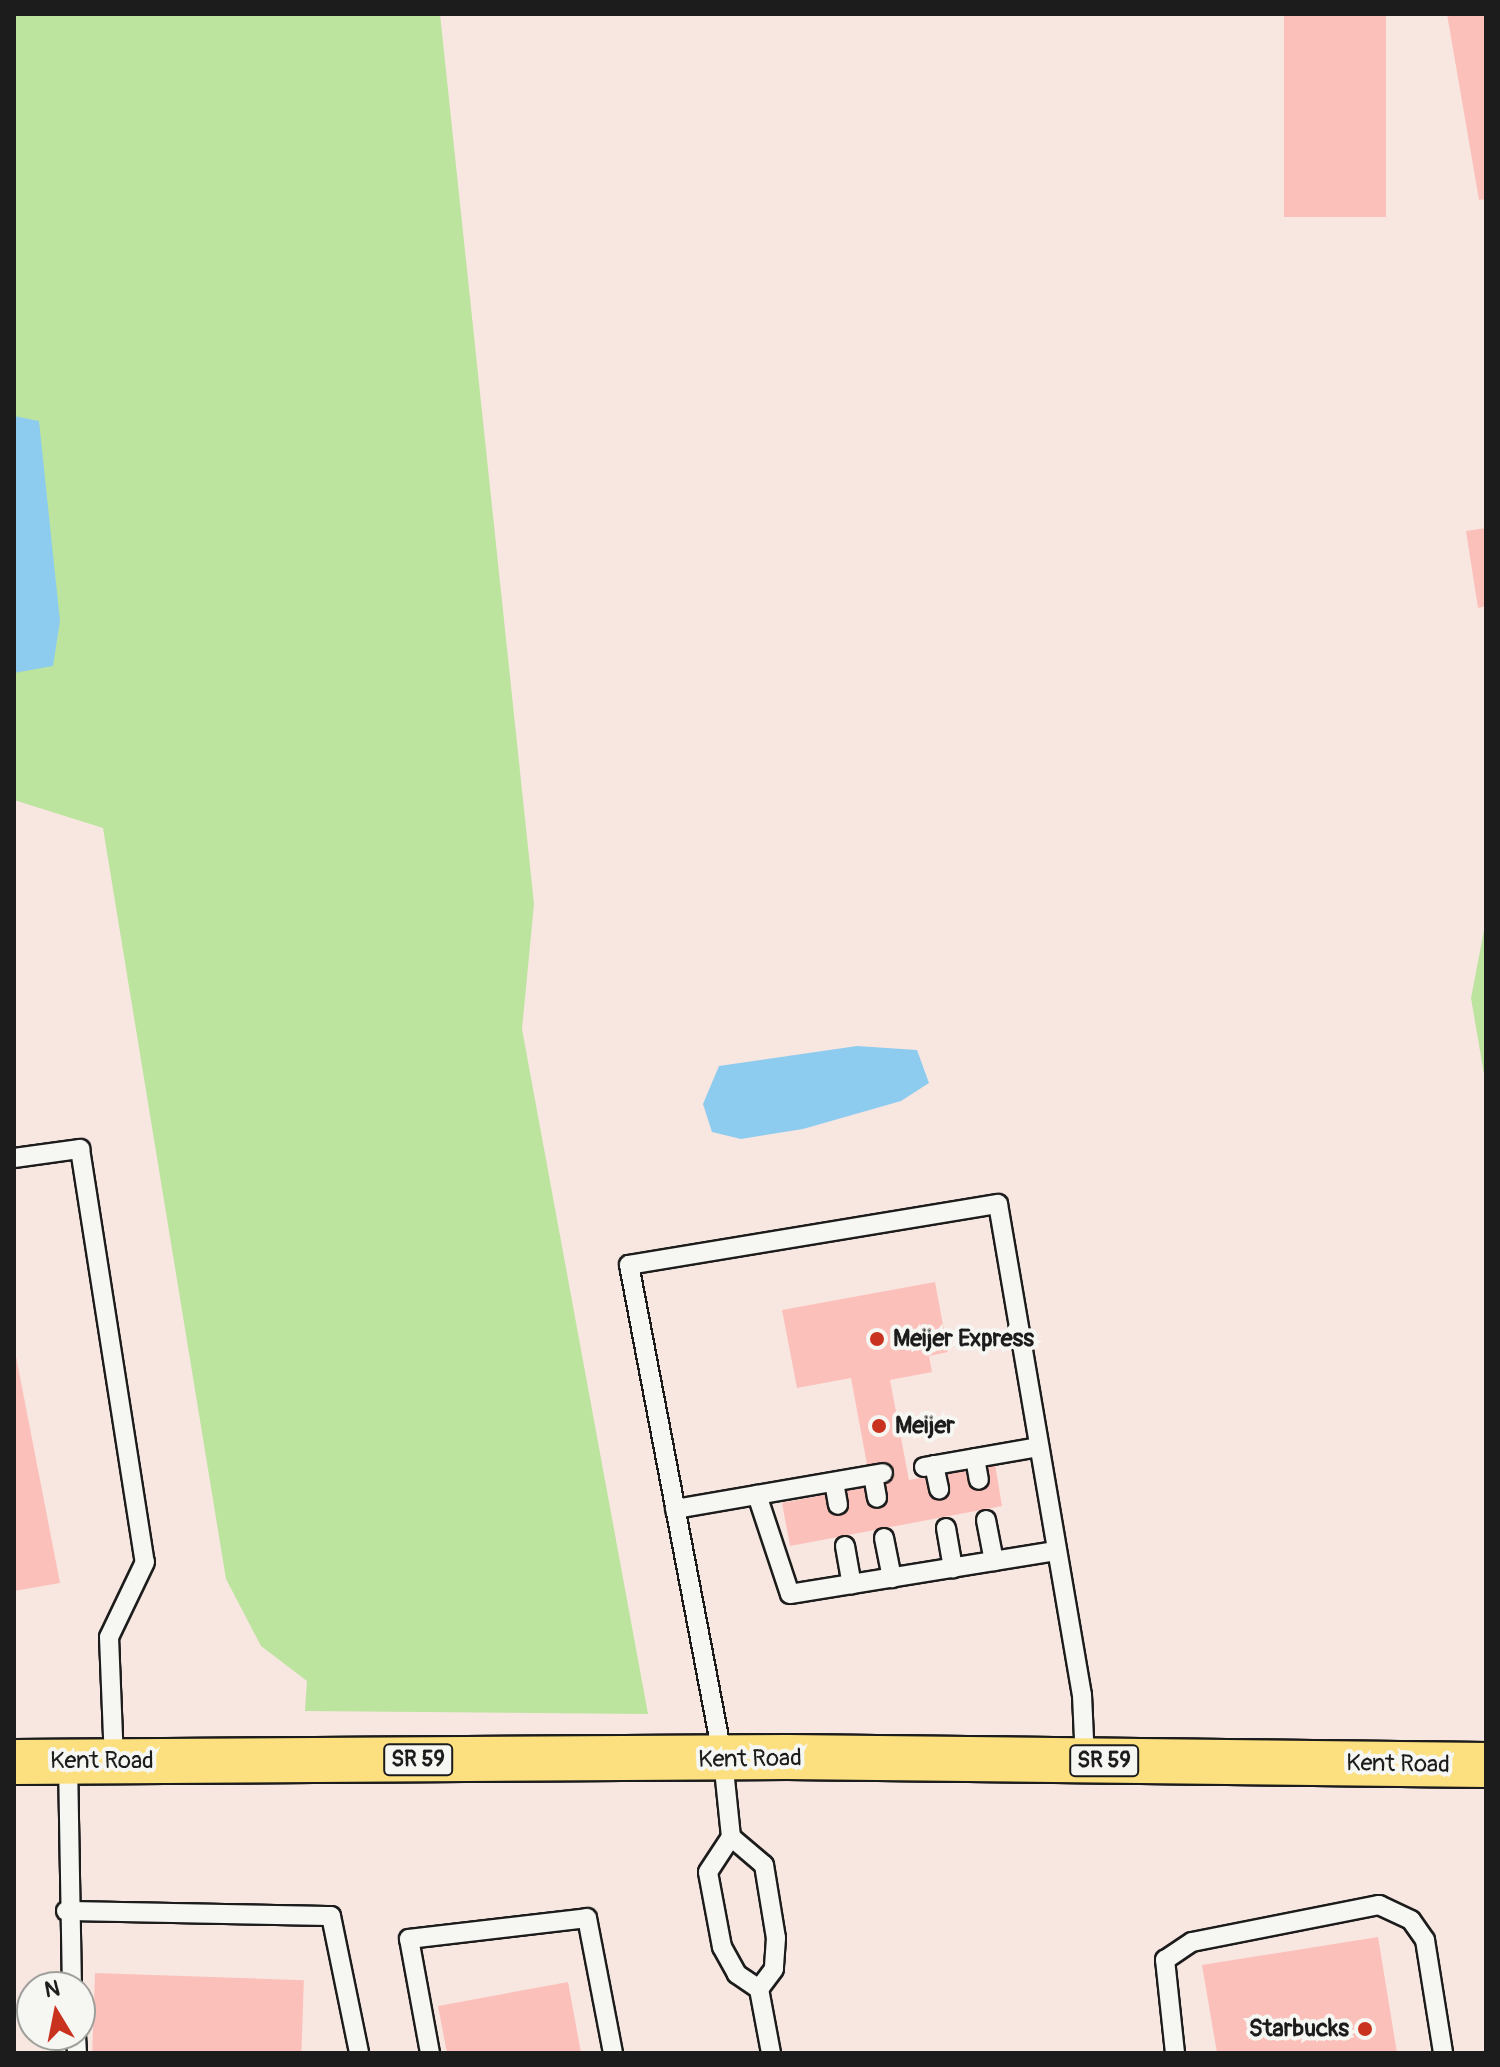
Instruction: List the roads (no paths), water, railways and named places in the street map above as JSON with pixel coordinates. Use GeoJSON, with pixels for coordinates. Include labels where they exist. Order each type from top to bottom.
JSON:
{"type":"FeatureCollection","features":[{"type":"Feature","properties":{"kind":"main road","name":"Kent Road"},"geometry":{"type":"LineString","coordinates":[[14,1762],[723,1759],[1486,1765]]}},
{"type":"Feature","properties":{"kind":"lane"},"geometry":{"type":"LineString","coordinates":[[14,1158],[80,1149],[145,1562],[109,1637],[114,1761]]}},
{"type":"Feature","properties":{"kind":"lane"},"geometry":{"type":"LineString","coordinates":[[771,2053],[759,1989],[737,1974],[722,1947],[708,1872],[731,1837],[723,1759],[629,1265],[998,1204],[1056,1551],[1085,1761]]}},
{"type":"Feature","properties":{"kind":"lane"},"geometry":{"type":"LineString","coordinates":[[939,1489],[929,1466],[1039,1447]]}},
{"type":"Feature","properties":{"kind":"lane"},"geometry":{"type":"LineString","coordinates":[[975,1458],[979,1480]]}},
{"type":"Feature","properties":{"kind":"lane"},"geometry":{"type":"LineString","coordinates":[[675,1509],[878,1474],[877,1498]]}},
{"type":"Feature","properties":{"kind":"lane"},"geometry":{"type":"LineString","coordinates":[[834,1482],[838,1505]]}},
{"type":"Feature","properties":{"kind":"lane"},"geometry":{"type":"LineString","coordinates":[[757,1495],[790,1594],[1056,1551]]}},
{"type":"Feature","properties":{"kind":"lane"},"geometry":{"type":"LineString","coordinates":[[986,1520],[994,1561]]}},
{"type":"Feature","properties":{"kind":"lane"},"geometry":{"type":"LineString","coordinates":[[946,1528],[953,1568]]}},
{"type":"Feature","properties":{"kind":"lane"},"geometry":{"type":"LineString","coordinates":[[884,1538],[892,1578]]}},
{"type":"Feature","properties":{"kind":"lane"},"geometry":{"type":"LineString","coordinates":[[845,1546],[852,1584]]}},
{"type":"Feature","properties":{"kind":"lane"},"geometry":{"type":"LineString","coordinates":[[68,1761],[66,1911],[71,1971]]}},
{"type":"Feature","properties":{"kind":"lane"},"geometry":{"type":"LineString","coordinates":[[731,1837],[764,1865],[776,1938],[774,1969],[759,1989]]}},
{"type":"Feature","properties":{"kind":"lane"},"geometry":{"type":"LineString","coordinates":[[1175,2053],[1165,1960],[1192,1942],[1379,1905],[1411,1920],[1425,1940],[1443,2053]]}},
{"type":"Feature","properties":{"kind":"lane"},"geometry":{"type":"LineString","coordinates":[[66,1911],[331,1916],[359,2053]]}},
{"type":"Feature","properties":{"kind":"lane"},"geometry":{"type":"LineString","coordinates":[[430,2053],[409,1939],[587,1918],[613,2053]]}},
{"type":"Feature","properties":{"kind":"water"},"geometry":{"type":"Polygon","coordinates":[[[14,416],[39,421],[60,621],[53,666],[14,673],[14,416]]]}},
{"type":"Feature","properties":{"kind":"water"},"geometry":{"type":"Polygon","coordinates":[[[857,1046],[917,1050],[929,1083],[901,1101],[803,1129],[741,1139],[712,1132],[703,1104],[719,1066],[857,1046]]]}},
{"type":"Feature","properties":{"kind":"place","name":"Meijer Express"},"geometry":{"type":"Point","coordinates":[877,1339]}},
{"type":"Feature","properties":{"kind":"place","name":"Meijer"},"geometry":{"type":"Point","coordinates":[879,1426]}},
{"type":"Feature","properties":{"kind":"place","name":"Starbucks"},"geometry":{"type":"Point","coordinates":[1365,2029]}}]}
